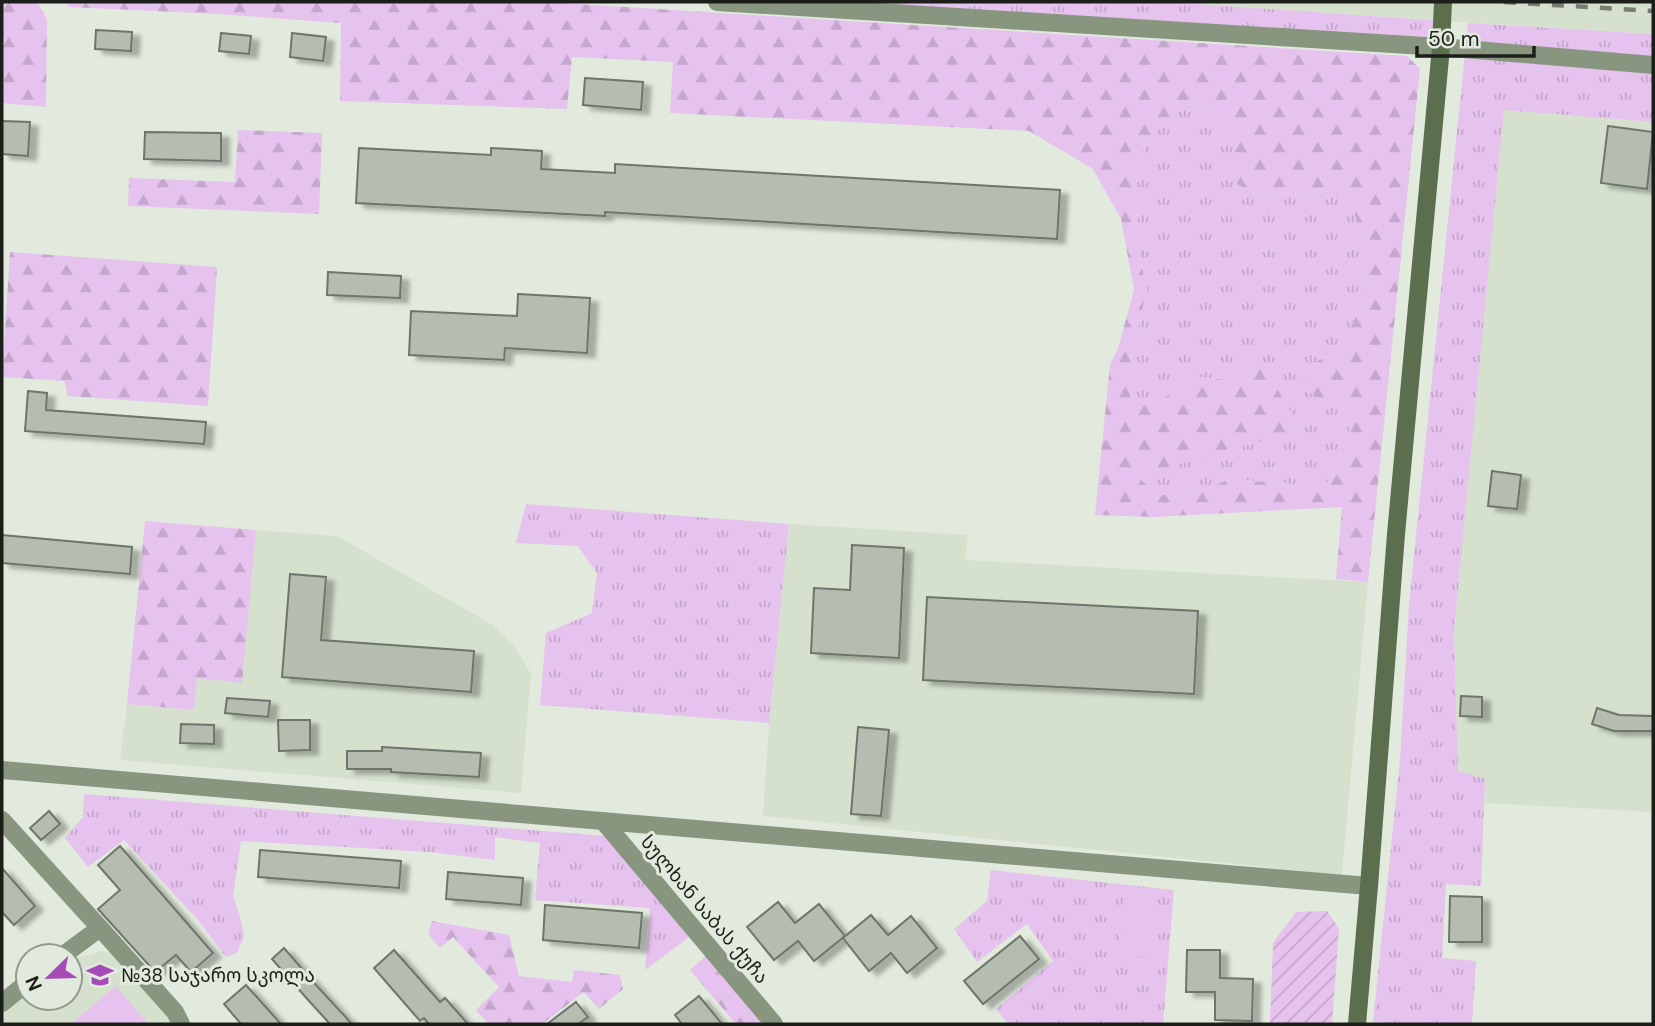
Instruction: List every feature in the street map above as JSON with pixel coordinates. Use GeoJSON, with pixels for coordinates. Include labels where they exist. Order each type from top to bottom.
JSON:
{"type":"FeatureCollection","features":[{"type":"Feature","properties":{"kind":"main road"},"geometry":{"type":"LineString","coordinates":[[1357,1024],[1396,534],[1443,2]]}},
{"type":"Feature","properties":{"kind":"street"},"geometry":{"type":"LineString","coordinates":[[717,2],[1441,47],[1653,65]]}},
{"type":"Feature","properties":{"kind":"street"},"geometry":{"type":"LineString","coordinates":[[2,770],[1369,886]]}},
{"type":"Feature","properties":{"kind":"street"},"geometry":{"type":"LineString","coordinates":[[2,820],[175,1012],[181,1024]]}},
{"type":"Feature","properties":{"kind":"street","name":"სულხან საბას ქუჩა"},"geometry":{"type":"LineString","coordinates":[[603,821],[774,1024]]}},
{"type":"Feature","properties":{"kind":"street"},"geometry":{"type":"LineString","coordinates":[[81,942],[100,928]]}},
{"type":"Feature","properties":{"kind":"shaded area"},"geometry":{"type":"Polygon","coordinates":[[[1168,2],[1653,2],[1653,34],[1444,21],[1168,2]]]}},
{"type":"Feature","properties":{"kind":"shaded area"},"geometry":{"type":"Polygon","coordinates":[[[1504,109],[1653,122],[1653,812],[1485,803],[1485,780],[1458,771],[1454,630],[1504,109]]]}},
{"type":"Feature","properties":{"kind":"shaded area"},"geometry":{"type":"Polygon","coordinates":[[[789,524],[968,535],[965,560],[1368,582],[1342,875],[763,816],[769,723],[789,524]]]}},
{"type":"Feature","properties":{"kind":"shaded area"},"geometry":{"type":"Polygon","coordinates":[[[256,530],[337,536],[493,625],[515,647],[531,674],[521,793],[120,760],[127,704],[193,710],[197,678],[242,682],[256,530]]]}},
{"type":"Feature","properties":{"kind":"shaded area","name":"№38 საჯარო სკოლა"},"geometry":{"type":"Polygon","coordinates":[[[103,951],[111,953],[174,1024],[2,1024],[2,1012],[14,1002],[14,1012],[84,1012],[84,956],[103,951]]]}},
{"type":"Feature","properties":{"kind":"green space"},"geometry":{"type":"Polygon","coordinates":[[[2,2],[37,2],[47,19],[46,107],[2,103],[2,2]]]}},
{"type":"Feature","properties":{"kind":"green space"},"geometry":{"type":"Polygon","coordinates":[[[67,2],[546,2],[1407,56],[1420,69],[1368,582],[1336,579],[1342,507],[1153,517],[1095,515],[1110,364],[1118,349],[1134,290],[1121,219],[1093,169],[1029,131],[670,113],[673,62],[572,57],[567,109],[340,101],[341,23],[68,7],[67,2]],[[1182,104],[1145,144],[1137,172],[1138,250],[1147,289],[1128,371],[1132,410],[1177,392],[1197,377],[1229,380],[1262,364],[1302,430],[1137,476],[1157,494],[1180,497],[1230,479],[1290,484],[1320,490],[1333,476],[1350,428],[1351,409],[1323,401],[1300,386],[1312,363],[1344,350],[1363,283],[1366,256],[1364,237],[1345,196],[1251,192],[1227,178],[1236,135],[1205,105],[1182,104]]]}},
{"type":"Feature","properties":{"kind":"green space"},"geometry":{"type":"Polygon","coordinates":[[[717,2],[1168,2],[1444,21],[1441,47],[717,2]]]}},
{"type":"Feature","properties":{"kind":"green space"},"geometry":{"type":"Polygon","coordinates":[[[1468,23],[1653,34],[1653,122],[1504,110],[1454,630],[1458,771],[1485,779],[1481,886],[1446,884],[1442,958],[1476,961],[1472,1023],[1480,1024],[1373,1022],[1400,760],[1409,605],[1468,23]]]}},
{"type":"Feature","properties":{"kind":"green space"},"geometry":{"type":"Polygon","coordinates":[[[1182,104],[1205,105],[1236,135],[1227,178],[1251,192],[1345,196],[1362,231],[1366,256],[1363,283],[1344,350],[1312,363],[1323,401],[1351,409],[1350,428],[1333,476],[1320,490],[1290,484],[1230,479],[1180,497],[1157,494],[1136,475],[1301,430],[1230,380],[1197,377],[1177,392],[1132,410],[1128,371],[1147,289],[1138,250],[1137,172],[1145,144],[1182,104]]]}},
{"type":"Feature","properties":{"kind":"green space"},"geometry":{"type":"Polygon","coordinates":[[[238,130],[322,133],[319,214],[128,206],[129,178],[235,182],[238,130]]]}},
{"type":"Feature","properties":{"kind":"green space"},"geometry":{"type":"Polygon","coordinates":[[[10,252],[217,267],[208,406],[68,396],[64,381],[2,377],[10,252]]]}},
{"type":"Feature","properties":{"kind":"green space"},"geometry":{"type":"Polygon","coordinates":[[[526,504],[789,524],[769,723],[540,705],[546,633],[592,613],[597,573],[578,546],[516,543],[526,504]]]}},
{"type":"Feature","properties":{"kind":"green space"},"geometry":{"type":"Polygon","coordinates":[[[145,521],[256,530],[242,683],[197,678],[194,710],[127,704],[145,521]]]}},
{"type":"Feature","properties":{"kind":"green space"},"geometry":{"type":"Polygon","coordinates":[[[84,794],[605,836],[692,935],[645,970],[650,908],[535,900],[540,843],[495,837],[495,860],[429,852],[241,841],[233,897],[244,936],[237,953],[226,957],[198,920],[124,840],[88,867],[65,838],[83,817],[84,794]]]}},
{"type":"Feature","properties":{"kind":"green space"},"geometry":{"type":"Polygon","coordinates":[[[991,870],[1174,890],[1163,1024],[1008,1024],[996,1009],[1053,961],[1027,924],[977,962],[954,929],[987,901],[991,870]]]}},
{"type":"Feature","properties":{"kind":"green space"},"geometry":{"type":"Polygon","coordinates":[[[1123,899],[1153,901],[1150,957],[1120,955],[1123,899]]]}},
{"type":"Feature","properties":{"kind":"green space"},"geometry":{"type":"Polygon","coordinates":[[[1327,911],[1339,929],[1332,1024],[1270,1024],[1273,943],[1296,912],[1327,911]]]}},
{"type":"Feature","properties":{"kind":"green space"},"geometry":{"type":"Polygon","coordinates":[[[432,921],[509,935],[519,976],[572,982],[574,970],[620,975],[623,989],[599,1009],[584,992],[542,1024],[488,1024],[476,1010],[499,987],[453,937],[440,948],[428,934],[432,921]]]}},
{"type":"Feature","properties":{"kind":"green space"},"geometry":{"type":"Polygon","coordinates":[[[707,955],[766,1024],[736,1024],[690,970],[707,955]]]}},
{"type":"Feature","properties":{"kind":"green space"},"geometry":{"type":"Polygon","coordinates":[[[116,986],[148,1024],[71,1024],[116,986]]]}},
{"type":"Feature","properties":{"kind":"building"},"geometry":{"type":"Polygon","coordinates":[[[96,30],[132,32],[131,51],[95,49],[96,30]]]}},
{"type":"Feature","properties":{"kind":"building"},"geometry":{"type":"Polygon","coordinates":[[[221,33],[251,36],[249,54],[219,51],[221,33]]]}},
{"type":"Feature","properties":{"kind":"building"},"geometry":{"type":"Polygon","coordinates":[[[292,33],[326,37],[323,61],[290,57],[292,33]]]}},
{"type":"Feature","properties":{"kind":"building"},"geometry":{"type":"Polygon","coordinates":[[[585,78],[643,82],[641,110],[583,105],[585,78]]]}},
{"type":"Feature","properties":{"kind":"building"},"geometry":{"type":"Polygon","coordinates":[[[2,121],[30,122],[28,156],[2,154],[2,121]]]}},
{"type":"Feature","properties":{"kind":"building"},"geometry":{"type":"Polygon","coordinates":[[[1608,126],[1653,132],[1647,189],[1601,183],[1608,126]]]}},
{"type":"Feature","properties":{"kind":"building"},"geometry":{"type":"Polygon","coordinates":[[[145,132],[221,133],[221,161],[144,159],[145,132]]]}},
{"type":"Feature","properties":{"kind":"building"},"geometry":{"type":"Polygon","coordinates":[[[359,148],[491,155],[491,148],[542,151],[541,169],[615,173],[615,164],[1060,190],[1057,239],[605,212],[605,216],[356,203],[359,148]]]}},
{"type":"Feature","properties":{"kind":"building"},"geometry":{"type":"Polygon","coordinates":[[[328,272],[401,276],[400,298],[327,295],[328,272]]]}},
{"type":"Feature","properties":{"kind":"building"},"geometry":{"type":"Polygon","coordinates":[[[518,294],[590,298],[587,353],[505,348],[504,360],[409,355],[411,311],[517,316],[518,294]]]}},
{"type":"Feature","properties":{"kind":"building"},"geometry":{"type":"Polygon","coordinates":[[[28,391],[47,393],[46,410],[206,422],[204,444],[25,431],[28,391]]]}},
{"type":"Feature","properties":{"kind":"building"},"geometry":{"type":"Polygon","coordinates":[[[1492,471],[1521,475],[1517,509],[1488,506],[1492,471]]]}},
{"type":"Feature","properties":{"kind":"building"},"geometry":{"type":"Polygon","coordinates":[[[2,535],[132,547],[130,574],[2,563],[2,535]]]}},
{"type":"Feature","properties":{"kind":"building"},"geometry":{"type":"Polygon","coordinates":[[[852,545],[904,548],[899,658],[811,653],[814,588],[850,590],[852,545]]]}},
{"type":"Feature","properties":{"kind":"building"},"geometry":{"type":"Polygon","coordinates":[[[290,574],[326,577],[321,640],[474,651],[471,692],[282,677],[290,574]]]}},
{"type":"Feature","properties":{"kind":"building"},"geometry":{"type":"Polygon","coordinates":[[[927,597],[1198,611],[1194,694],[923,680],[927,597]]]}},
{"type":"Feature","properties":{"kind":"building"},"geometry":{"type":"Polygon","coordinates":[[[1461,696],[1482,697],[1482,717],[1460,716],[1461,696]]]}},
{"type":"Feature","properties":{"kind":"building"},"geometry":{"type":"Polygon","coordinates":[[[227,698],[270,701],[268,717],[225,713],[227,698]]]}},
{"type":"Feature","properties":{"kind":"building"},"geometry":{"type":"Polygon","coordinates":[[[1597,708],[1619,715],[1653,716],[1653,731],[1614,731],[1592,724],[1597,708]]]}},
{"type":"Feature","properties":{"kind":"building"},"geometry":{"type":"Polygon","coordinates":[[[278,720],[310,720],[310,750],[279,751],[278,720]]]}},
{"type":"Feature","properties":{"kind":"building"},"geometry":{"type":"Polygon","coordinates":[[[181,724],[214,725],[214,744],[180,743],[181,724]]]}},
{"type":"Feature","properties":{"kind":"building"},"geometry":{"type":"Polygon","coordinates":[[[858,727],[889,730],[881,816],[851,814],[858,727]]]}},
{"type":"Feature","properties":{"kind":"building"},"geometry":{"type":"Polygon","coordinates":[[[382,747],[481,753],[479,777],[391,772],[391,769],[347,769],[347,751],[382,751],[382,747]]]}},
{"type":"Feature","properties":{"kind":"building"},"geometry":{"type":"Polygon","coordinates":[[[49,811],[60,824],[41,840],[30,828],[49,811]]]}},
{"type":"Feature","properties":{"kind":"building"},"geometry":{"type":"Polygon","coordinates":[[[120,846],[213,953],[191,972],[176,955],[155,972],[98,909],[120,890],[98,865],[120,846]]]}},
{"type":"Feature","properties":{"kind":"building"},"geometry":{"type":"Polygon","coordinates":[[[260,850],[401,861],[399,888],[258,877],[260,850]]]}},
{"type":"Feature","properties":{"kind":"building"},"geometry":{"type":"Polygon","coordinates":[[[2,868],[35,906],[14,925],[2,912],[2,868]]]}},
{"type":"Feature","properties":{"kind":"building"},"geometry":{"type":"Polygon","coordinates":[[[448,872],[523,878],[521,905],[446,899],[448,872]]]}},
{"type":"Feature","properties":{"kind":"building"},"geometry":{"type":"Polygon","coordinates":[[[1450,896],[1482,897],[1482,942],[1449,942],[1450,896]]]}},
{"type":"Feature","properties":{"kind":"building"},"geometry":{"type":"Polygon","coordinates":[[[778,902],[795,923],[819,904],[845,936],[814,961],[798,941],[774,960],[747,927],[778,902]]]}},
{"type":"Feature","properties":{"kind":"building"},"geometry":{"type":"Polygon","coordinates":[[[545,905],[642,913],[639,948],[543,940],[545,905]]]}},
{"type":"Feature","properties":{"kind":"building"},"geometry":{"type":"Polygon","coordinates":[[[871,915],[888,935],[911,916],[937,948],[907,973],[891,953],[869,971],[843,938],[871,915]]]}},
{"type":"Feature","properties":{"kind":"building"},"geometry":{"type":"Polygon","coordinates":[[[1020,936],[1039,959],[983,1004],[964,981],[1020,936]]]}},
{"type":"Feature","properties":{"kind":"building"},"geometry":{"type":"Polygon","coordinates":[[[284,948],[352,1024],[330,1024],[310,1002],[272,959],[284,948]]]}},
{"type":"Feature","properties":{"kind":"building"},"geometry":{"type":"Polygon","coordinates":[[[394,950],[440,1002],[445,998],[468,1024],[429,1024],[424,1018],[420,1021],[374,968],[394,950]]]}},
{"type":"Feature","properties":{"kind":"building"},"geometry":{"type":"Polygon","coordinates":[[[1187,950],[1220,950],[1220,978],[1253,979],[1252,1021],[1215,1020],[1215,992],[1186,992],[1187,950]]]}},
{"type":"Feature","properties":{"kind":"building"},"geometry":{"type":"Polygon","coordinates":[[[246,985],[281,1024],[241,1024],[224,1004],[246,985]]]}},
{"type":"Feature","properties":{"kind":"building"},"geometry":{"type":"Polygon","coordinates":[[[699,996],[722,1024],[682,1024],[675,1015],[699,996]]]}},
{"type":"Feature","properties":{"kind":"building"},"geometry":{"type":"Polygon","coordinates":[[[576,1002],[588,1017],[578,1024],[547,1024],[576,1002]]]}},
{"type":"Feature","properties":{"kind":"railway"},"geometry":{"type":"LineString","coordinates":[[1504,2],[1653,11]]}},
{"type":"Feature","properties":{"kind":"place","name":"№38 საჯარო სკოლა"},"geometry":{"type":"Point","coordinates":[100,975]}}]}
